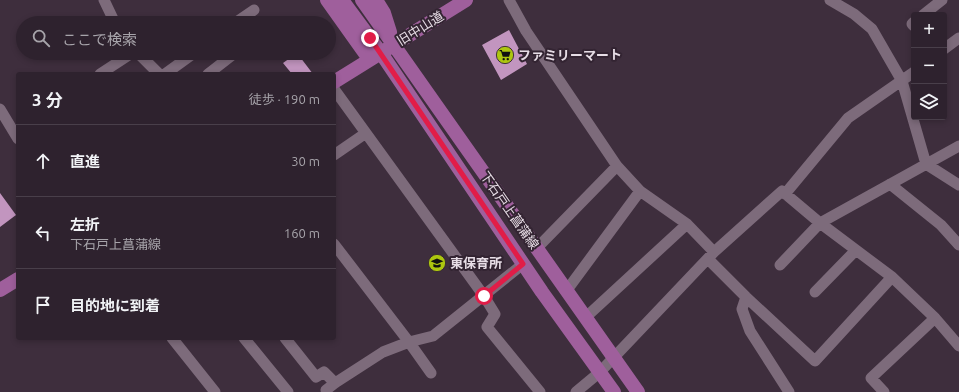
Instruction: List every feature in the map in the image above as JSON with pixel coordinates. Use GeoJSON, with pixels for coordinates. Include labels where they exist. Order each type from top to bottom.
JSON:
{"type":"FeatureCollection","features":[{"type":"Feature","properties":{"kind":"main road"},"geometry":{"type":"LineString","coordinates":[[328,0],[375,56]]}},
{"type":"Feature","properties":{"kind":"main road","name":"下石戸上菖蒲線"},"geometry":{"type":"LineString","coordinates":[[342,0],[370,38],[375,56],[614,392]]}},
{"type":"Feature","properties":{"kind":"main road","name":"下石戸上菖蒲線"},"geometry":{"type":"LineString","coordinates":[[362,0],[638,392]]}},
{"type":"Feature","properties":{"kind":"main road"},"geometry":{"type":"LineString","coordinates":[[376,0],[384,13],[394,44]]}},
{"type":"Feature","properties":{"kind":"main road","name":"旧中山道"},"geometry":{"type":"LineString","coordinates":[[336,81],[466,0]]}},
{"type":"Feature","properties":{"kind":"main road"},"geometry":{"type":"LineString","coordinates":[[0,290],[16,280]]}},
{"type":"Feature","properties":{"kind":"street"},"geometry":{"type":"LineString","coordinates":[[104,0],[112,16]]}},
{"type":"Feature","properties":{"kind":"street"},"geometry":{"type":"LineString","coordinates":[[509,0],[526,31],[617,166],[640,192],[687,224],[746,297],[815,360],[892,278]]}},
{"type":"Feature","properties":{"kind":"street"},"geometry":{"type":"LineString","coordinates":[[830,0],[854,14],[872,29],[902,81],[926,164],[959,185]]}},
{"type":"Feature","properties":{"kind":"street"},"geometry":{"type":"LineString","coordinates":[[927,12],[942,0]]}},
{"type":"Feature","properties":{"kind":"street"},"geometry":{"type":"LineString","coordinates":[[245,16],[254,10]]}},
{"type":"Feature","properties":{"kind":"street"},"geometry":{"type":"LineString","coordinates":[[945,48],[959,38]]}},
{"type":"Feature","properties":{"kind":"street"},"geometry":{"type":"LineString","coordinates":[[103,72],[121,60]]}},
{"type":"Feature","properties":{"kind":"street"},"geometry":{"type":"LineString","coordinates":[[148,60],[157,72]]}},
{"type":"Feature","properties":{"kind":"street"},"geometry":{"type":"LineString","coordinates":[[168,72],[184,60]]}},
{"type":"Feature","properties":{"kind":"street"},"geometry":{"type":"LineString","coordinates":[[211,72],[226,60]]}},
{"type":"Feature","properties":{"kind":"street"},"geometry":{"type":"LineString","coordinates":[[786,194],[848,118],[911,74]]}},
{"type":"Feature","properties":{"kind":"street"},"geometry":{"type":"LineString","coordinates":[[336,93],[484,296],[495,314],[487,327],[540,392]]}},
{"type":"Feature","properties":{"kind":"street"},"geometry":{"type":"LineString","coordinates":[[1,115],[16,136]]}},
{"type":"Feature","properties":{"kind":"street"},"geometry":{"type":"LineString","coordinates":[[336,153],[366,133]]}},
{"type":"Feature","properties":{"kind":"street"},"geometry":{"type":"LineString","coordinates":[[780,265],[820,223],[959,146]]}},
{"type":"Feature","properties":{"kind":"street"},"geometry":{"type":"LineString","coordinates":[[537,248],[617,166]]}},
{"type":"Feature","properties":{"kind":"street"},"geometry":{"type":"LineString","coordinates":[[890,184],[942,225],[959,245]]}},
{"type":"Feature","properties":{"kind":"street"},"geometry":{"type":"LineString","coordinates":[[576,392],[600,372],[711,255],[782,191],[820,223],[892,278],[935,318],[959,346]]}},
{"type":"Feature","properties":{"kind":"street"},"geometry":{"type":"LineString","coordinates":[[567,290],[640,192]]}},
{"type":"Feature","properties":{"kind":"street"},"geometry":{"type":"LineString","coordinates":[[586,317],[687,224]]}},
{"type":"Feature","properties":{"kind":"street"},"geometry":{"type":"LineString","coordinates":[[336,247],[431,372]]}},
{"type":"Feature","properties":{"kind":"street"},"geometry":{"type":"LineString","coordinates":[[815,292],[856,250]]}},
{"type":"Feature","properties":{"kind":"street"},"geometry":{"type":"LineString","coordinates":[[328,392],[326,390],[335,383],[383,352],[409,342],[433,336],[523,264]]}},
{"type":"Feature","properties":{"kind":"street"},"geometry":{"type":"LineString","coordinates":[[746,297],[742,309],[750,331],[784,390]]}},
{"type":"Feature","properties":{"kind":"street"},"geometry":{"type":"LineString","coordinates":[[884,392],[870,378],[935,318]]}},
{"type":"Feature","properties":{"kind":"street"},"geometry":{"type":"LineString","coordinates":[[174,340],[215,392]]}},
{"type":"Feature","properties":{"kind":"street"},"geometry":{"type":"LineString","coordinates":[[246,340],[288,392]]}},
{"type":"Feature","properties":{"kind":"street"},"geometry":{"type":"LineString","coordinates":[[287,340],[316,377],[324,372],[335,383]]}},
{"type":"Feature","properties":{"kind":"building","name":"ファミリーマート"},"geometry":{"type":"Polygon","coordinates":[[[509,30],[527,64],[501,80],[482,45],[509,30]]]}},
{"type":"Feature","properties":{"kind":"building"},"geometry":{"type":"Polygon","coordinates":[[[287,60],[302,60],[311,72],[290,72],[283,63],[287,60]]]}},
{"type":"Feature","properties":{"kind":"building"},"geometry":{"type":"Polygon","coordinates":[[[0,193],[16,215],[0,227],[0,193]]]}},
{"type":"Feature","properties":{"kind":"place","name":"ファミリーマート"},"geometry":{"type":"Point","coordinates":[505,55]}},
{"type":"Feature","properties":{"kind":"place","name":"東保育所"},"geometry":{"type":"Point","coordinates":[437,263]}},
{"type":"Feature","properties":{"kind":"route"},"geometry":{"type":"LineString","coordinates":[[370,38],[381,52],[523,264],[484,296]]}}]}
